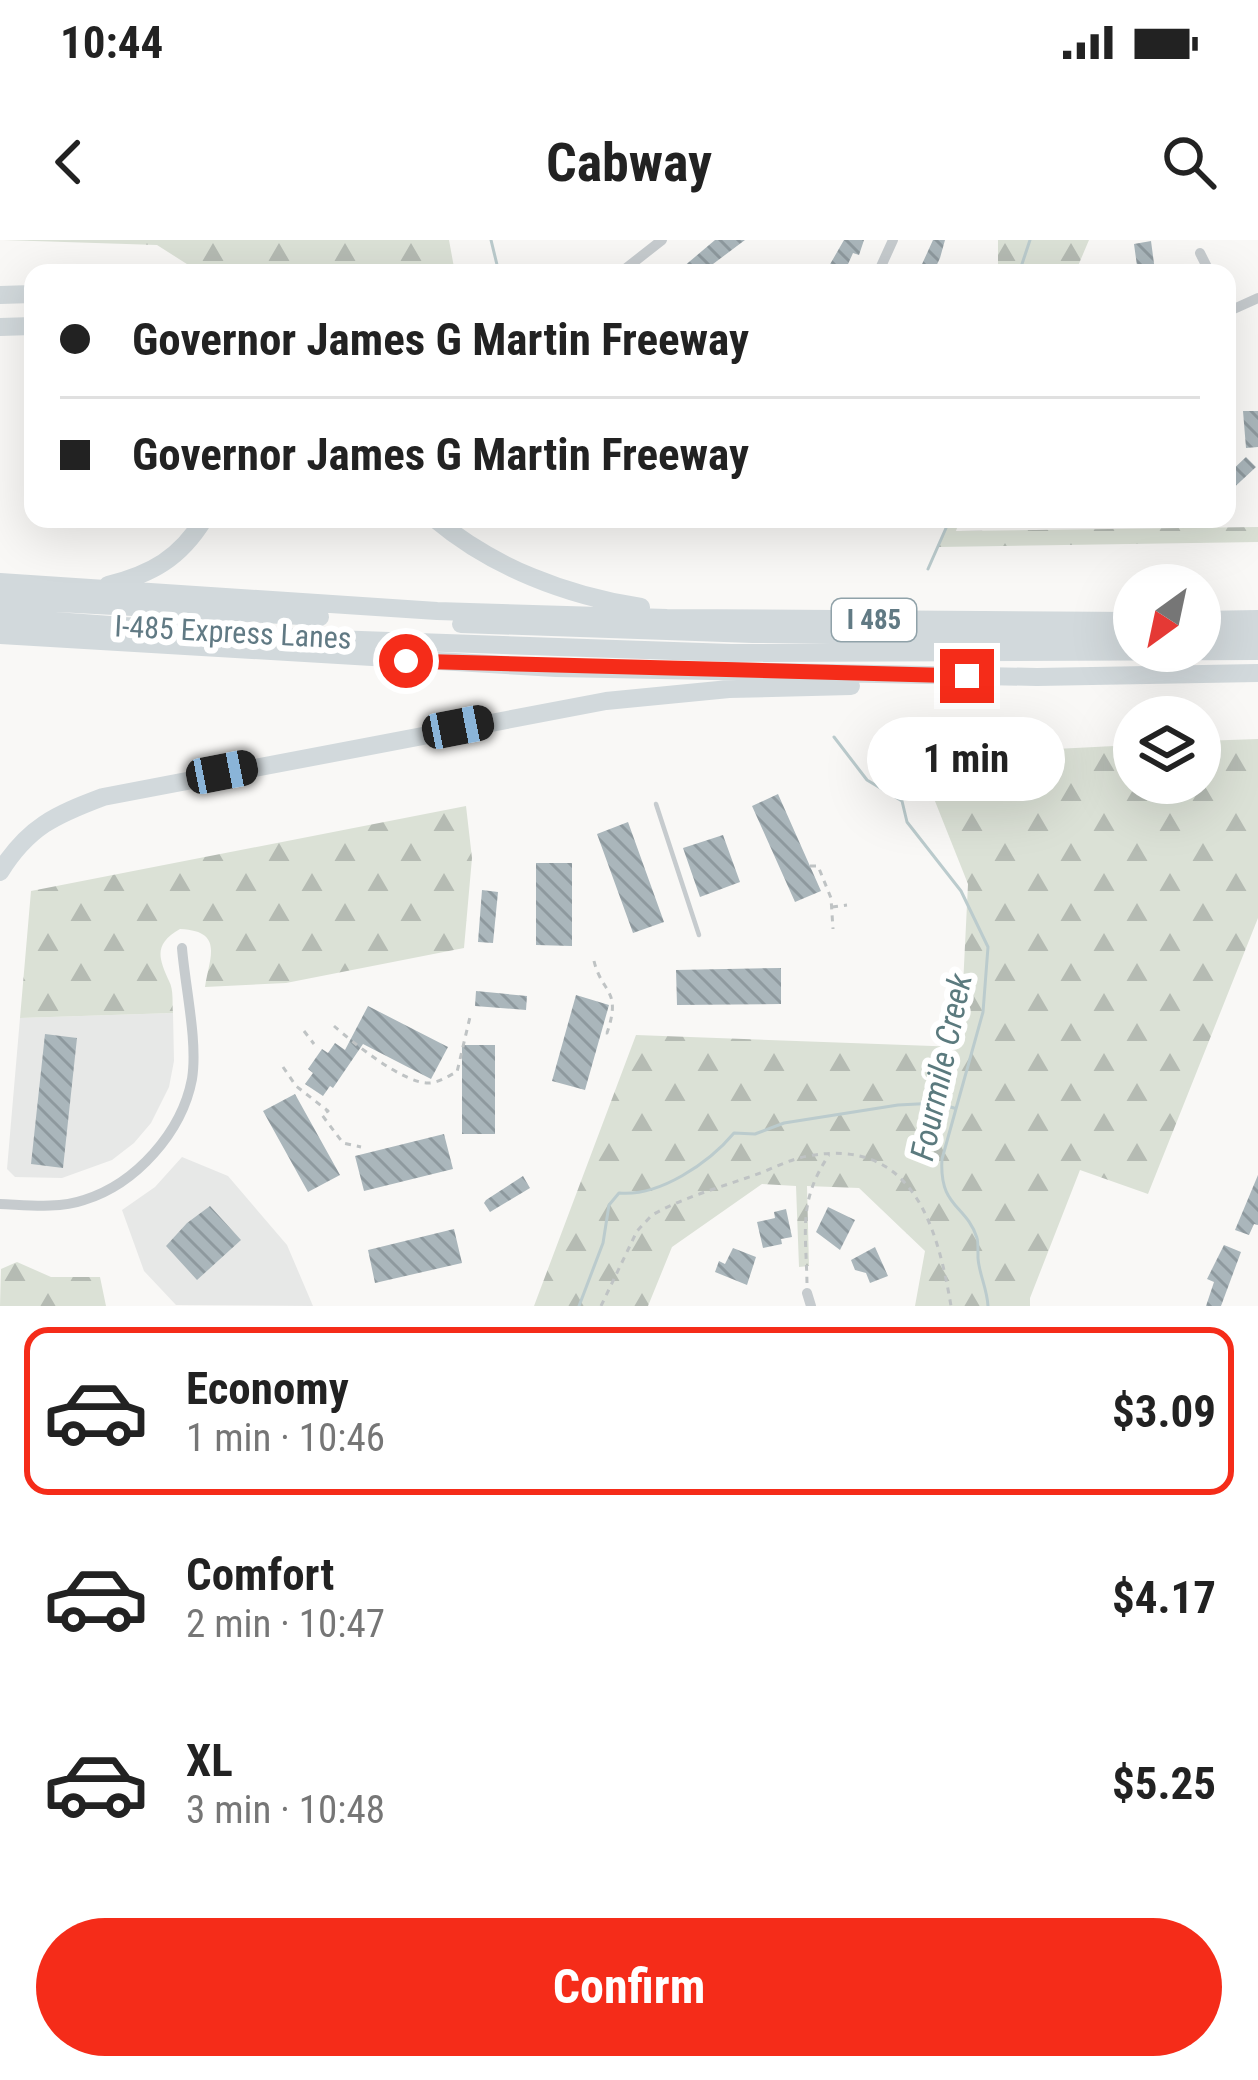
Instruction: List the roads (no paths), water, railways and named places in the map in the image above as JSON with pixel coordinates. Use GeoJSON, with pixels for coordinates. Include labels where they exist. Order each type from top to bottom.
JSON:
{"type":"FeatureCollection","features":[{"type":"Feature","properties":{"kind":"highway"},"geometry":{"type":"LineString","coordinates":[[47,586],[107,585],[157,570],[178,555],[198,528]]}},
{"type":"Feature","properties":{"kind":"highway"},"geometry":{"type":"LineString","coordinates":[[449,528],[506,565],[576,595],[723,618]]}},
{"type":"Feature","properties":{"kind":"highway","name":"I 485"},"geometry":{"type":"LineString","coordinates":[[0,582],[436,611],[1113,621]]}},
{"type":"Feature","properties":{"kind":"highway","name":"I-485 Express Lanes"},"geometry":{"type":"LineString","coordinates":[[0,600],[589,630],[1113,638]]}},
{"type":"Feature","properties":{"kind":"highway","name":"I-485 Express Lanes"},"geometry":{"type":"LineString","coordinates":[[0,617],[276,637],[731,653],[1258,651]]}},
{"type":"Feature","properties":{"kind":"highway"},"geometry":{"type":"LineString","coordinates":[[1221,620],[1258,619]]}},
{"type":"Feature","properties":{"kind":"highway","name":"I 485"},"geometry":{"type":"LineString","coordinates":[[0,634],[451,663],[913,676],[1258,673]]}},
{"type":"Feature","properties":{"kind":"highway"},"geometry":{"type":"LineString","coordinates":[[1221,636],[1258,635]]}},
{"type":"Feature","properties":{"kind":"highway"},"geometry":{"type":"LineString","coordinates":[[0,872],[20,841],[58,814],[103,797],[606,701],[730,689],[877,686],[913,676]]}},
{"type":"Feature","properties":{"kind":"street"},"geometry":{"type":"LineString","coordinates":[[631,264],[662,240]]}},
{"type":"Feature","properties":{"kind":"street"},"geometry":{"type":"LineString","coordinates":[[1200,253],[1206,264]]}},
{"type":"Feature","properties":{"kind":"street"},"geometry":{"type":"LineString","coordinates":[[0,1204],[85,1200],[129,1178],[164,1141],[191,1082],[182,948]]}},
{"type":"Feature","properties":{"kind":"lane"},"geometry":{"type":"LineString","coordinates":[[656,804],[699,935]]}},
{"type":"Feature","properties":{"kind":"waterway","name":"Fourmile Creek"},"geometry":{"type":"LineString","coordinates":[[491,240],[497,264]]}},
{"type":"Feature","properties":{"kind":"waterway"},"geometry":{"type":"LineString","coordinates":[[1022,264],[1030,240]]}},
{"type":"Feature","properties":{"kind":"waterway"},"geometry":{"type":"LineString","coordinates":[[928,569],[946,528]]}},
{"type":"Feature","properties":{"kind":"waterway","name":"Fourmile Creek"},"geometry":{"type":"LineString","coordinates":[[834,737],[867,780],[902,801],[907,822],[961,891],[988,947],[983,1012],[942,1159],[949,1197],[977,1238],[988,1306]]}},
{"type":"Feature","properties":{"kind":"waterway"},"geometry":{"type":"LineString","coordinates":[[900,737],[902,800]]}},
{"type":"Feature","properties":{"kind":"waterway"},"geometry":{"type":"LineString","coordinates":[[579,1306],[603,1243],[609,1205],[619,1193],[650,1190],[682,1176],[734,1133],[755,1134],[784,1123],[898,1105],[937,1103],[954,1108]]}}]}
